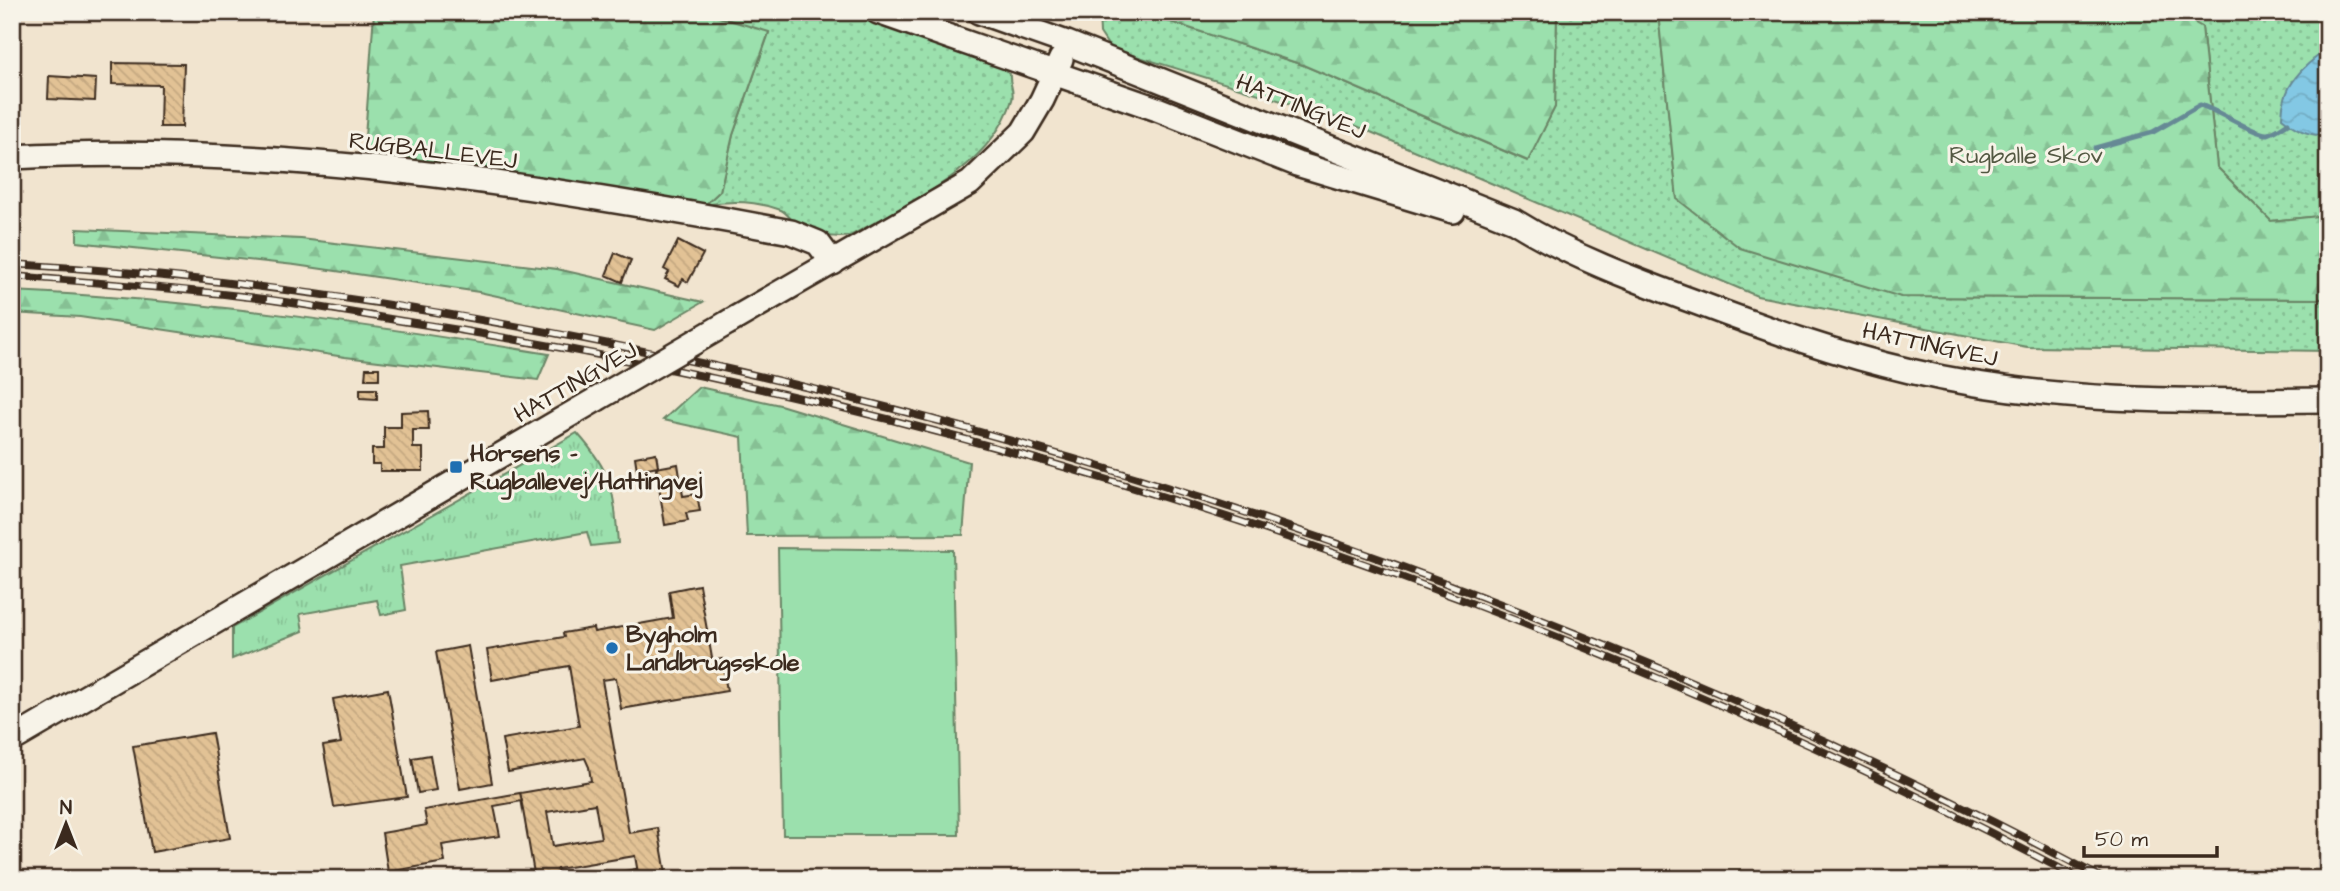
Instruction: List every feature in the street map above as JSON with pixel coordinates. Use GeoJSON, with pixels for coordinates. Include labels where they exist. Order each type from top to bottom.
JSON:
{"type":"FeatureCollection","features":[{"type":"Feature","properties":{"kind":"street","name":"HATTINGVEJ"},"geometry":{"type":"LineString","coordinates":[[878,12],[1055,73],[1297,164],[1433,204],[1509,231],[1543,239]]}},
{"type":"Feature","properties":{"kind":"street"},"geometry":{"type":"LineString","coordinates":[[979,12],[1067,43]]}},
{"type":"Feature","properties":{"kind":"street","name":"HATTINGVEJ"},"geometry":{"type":"LineString","coordinates":[[12,740],[970,183],[1023,132],[1055,73],[1067,43],[1514,221],[1543,239],[1671,294],[1791,338],[1912,372],[2035,391],[2193,402],[2328,400]]}},
{"type":"Feature","properties":{"kind":"street"},"geometry":{"type":"LineString","coordinates":[[1055,73],[1071,64],[1084,64],[1235,120],[1301,134]]}},
{"type":"Feature","properties":{"kind":"street","name":"RUGBALLEVEJ"},"geometry":{"type":"LineString","coordinates":[[12,158],[176,155],[306,161],[438,174],[791,232],[818,243],[833,263]]}},
{"type":"Feature","properties":{"kind":"green space"},"geometry":{"type":"Polygon","coordinates":[[[374,12],[702,12],[769,32],[733,135],[720,191],[705,205],[364,151],[374,12]]]}},
{"type":"Feature","properties":{"kind":"green space"},"geometry":{"type":"Polygon","coordinates":[[[702,12],[845,12],[1004,69],[1010,75],[1012,100],[1001,124],[986,146],[967,165],[921,197],[850,236],[837,237],[816,233],[803,228],[781,210],[753,203],[724,202],[705,205],[720,191],[733,135],[769,33],[702,12]]]}},
{"type":"Feature","properties":{"kind":"green space"},"geometry":{"type":"Polygon","coordinates":[[[1099,12],[1140,12],[1303,65],[1527,161],[1555,107],[1557,12],[1658,12],[1677,198],[1901,297],[2328,299],[2328,351],[2027,347],[1757,296],[1340,119],[1110,48],[1100,33],[1099,12]]]}},
{"type":"Feature","properties":{"kind":"green space"},"geometry":{"type":"Polygon","coordinates":[[[1140,12],[1557,12],[1555,107],[1528,161],[1303,65],[1140,12]]]}},
{"type":"Feature","properties":{"kind":"green space","name":"Rugballe Skov"},"geometry":{"type":"Polygon","coordinates":[[[1658,12],[2175,12],[2202,27],[2217,167],[2271,221],[2328,215],[2328,299],[1901,297],[1740,248],[1677,199],[1658,12]]]}},
{"type":"Feature","properties":{"kind":"green space"},"geometry":{"type":"Polygon","coordinates":[[[2175,12],[2328,12],[2328,215],[2271,221],[2217,167],[2202,27],[2175,12]]]}},
{"type":"Feature","properties":{"kind":"green space"},"geometry":{"type":"Polygon","coordinates":[[[77,229],[301,239],[557,269],[703,302],[655,330],[479,292],[295,265],[77,242],[77,229]]]}},
{"type":"Feature","properties":{"kind":"green space"},"geometry":{"type":"Polygon","coordinates":[[[12,291],[215,307],[415,333],[549,354],[538,380],[345,357],[80,317],[12,313],[12,291]]]}},
{"type":"Feature","properties":{"kind":"green space"},"geometry":{"type":"Polygon","coordinates":[[[699,387],[780,405],[969,462],[963,535],[747,536],[742,437],[663,420],[699,387]]]}},
{"type":"Feature","properties":{"kind":"green space"},"geometry":{"type":"Polygon","coordinates":[[[577,433],[598,460],[610,484],[618,543],[591,546],[587,532],[400,566],[406,610],[381,615],[377,600],[300,614],[303,631],[232,659],[232,628],[577,433]]]}},
{"type":"Feature","properties":{"kind":"green space"},"geometry":{"type":"Polygon","coordinates":[[[778,548],[953,550],[959,835],[783,835],[778,548]]]}},
{"type":"Feature","properties":{"kind":"water"},"geometry":{"type":"Polygon","coordinates":[[[2328,49],[2328,134],[2309,134],[2282,118],[2283,107],[2295,78],[2310,62],[2328,49]]]}},
{"type":"Feature","properties":{"kind":"building"},"geometry":{"type":"Polygon","coordinates":[[[112,63],[184,64],[182,127],[160,127],[161,85],[112,84],[112,63]]]}},
{"type":"Feature","properties":{"kind":"building"},"geometry":{"type":"Polygon","coordinates":[[[49,76],[96,79],[95,101],[48,99],[49,76]]]}},
{"type":"Feature","properties":{"kind":"building"},"geometry":{"type":"Polygon","coordinates":[[[678,241],[703,254],[688,282],[683,279],[679,286],[665,279],[669,272],[664,269],[678,241]]]}},
{"type":"Feature","properties":{"kind":"building"},"geometry":{"type":"Polygon","coordinates":[[[615,253],[631,260],[622,282],[606,275],[615,253]]]}},
{"type":"Feature","properties":{"kind":"building"},"geometry":{"type":"Polygon","coordinates":[[[366,368],[379,368],[379,379],[365,379],[366,368]]]}},
{"type":"Feature","properties":{"kind":"building"},"geometry":{"type":"Polygon","coordinates":[[[360,389],[377,389],[377,399],[360,398],[360,389]]]}},
{"type":"Feature","properties":{"kind":"building"},"geometry":{"type":"Polygon","coordinates":[[[428,411],[429,430],[413,430],[413,448],[423,448],[423,471],[380,471],[380,464],[372,464],[372,449],[384,449],[384,427],[401,427],[401,412],[428,411]]]}},
{"type":"Feature","properties":{"kind":"building"},"geometry":{"type":"Polygon","coordinates":[[[656,453],[658,466],[637,470],[635,457],[656,453]]]}},
{"type":"Feature","properties":{"kind":"building"},"geometry":{"type":"Polygon","coordinates":[[[678,464],[683,496],[697,494],[700,511],[686,513],[688,521],[665,525],[656,468],[678,464]]]}},
{"type":"Feature","properties":{"kind":"building"},"geometry":{"type":"Polygon","coordinates":[[[699,585],[712,658],[706,662],[722,659],[727,691],[621,709],[616,678],[602,680],[629,833],[658,828],[667,879],[639,879],[635,856],[557,869],[559,879],[535,879],[520,793],[591,781],[589,767],[585,758],[508,772],[502,739],[579,726],[569,666],[492,680],[487,650],[564,637],[563,633],[593,628],[594,632],[673,618],[669,591],[699,585]],[[595,804],[547,812],[553,846],[601,838],[595,804]]]}},
{"type":"Feature","properties":{"kind":"building"},"geometry":{"type":"Polygon","coordinates":[[[468,646],[492,783],[460,789],[436,652],[468,646]]]}},
{"type":"Feature","properties":{"kind":"building"},"geometry":{"type":"Polygon","coordinates":[[[388,689],[407,797],[334,807],[323,746],[341,743],[333,699],[388,689]]]}},
{"type":"Feature","properties":{"kind":"building"},"geometry":{"type":"Polygon","coordinates":[[[212,733],[230,838],[152,852],[133,746],[212,733]]]}},
{"type":"Feature","properties":{"kind":"building"},"geometry":{"type":"Polygon","coordinates":[[[430,755],[436,790],[418,793],[412,758],[430,755]]]}},
{"type":"Feature","properties":{"kind":"building"},"geometry":{"type":"Polygon","coordinates":[[[520,793],[522,801],[494,806],[500,836],[442,845],[445,862],[388,872],[382,833],[427,825],[424,810],[520,793]]]}},
{"type":"Feature","properties":{"kind":"building"},"geometry":{"type":"Polygon","coordinates":[[[636,869],[638,879],[620,879],[619,872],[636,869]]]}},
{"type":"Feature","properties":{"kind":"waterway"},"geometry":{"type":"LineString","coordinates":[[2095,148],[2153,132],[2200,105],[2263,133],[2271,133],[2288,123]]}},
{"type":"Feature","properties":{"kind":"railway"},"geometry":{"type":"LineString","coordinates":[[12,264],[276,288],[450,314],[710,365],[891,409],[1071,458],[1249,514],[1424,575],[1598,642],[1769,716],[1938,794],[2104,879]]}},
{"type":"Feature","properties":{"kind":"railway"},"geometry":{"type":"LineString","coordinates":[[12,276],[281,301],[621,359],[838,407],[1053,464],[1265,530],[1474,604],[1680,687],[1882,779],[2080,879]]}},
{"type":"Feature","properties":{"kind":"place","name":"Horsens - Rugballevej/Hattingvej"},"geometry":{"type":"Point","coordinates":[456,467]}},
{"type":"Feature","properties":{"kind":"place","name":"Bygholm Landbrugsskole"},"geometry":{"type":"Point","coordinates":[612,648]}}]}
